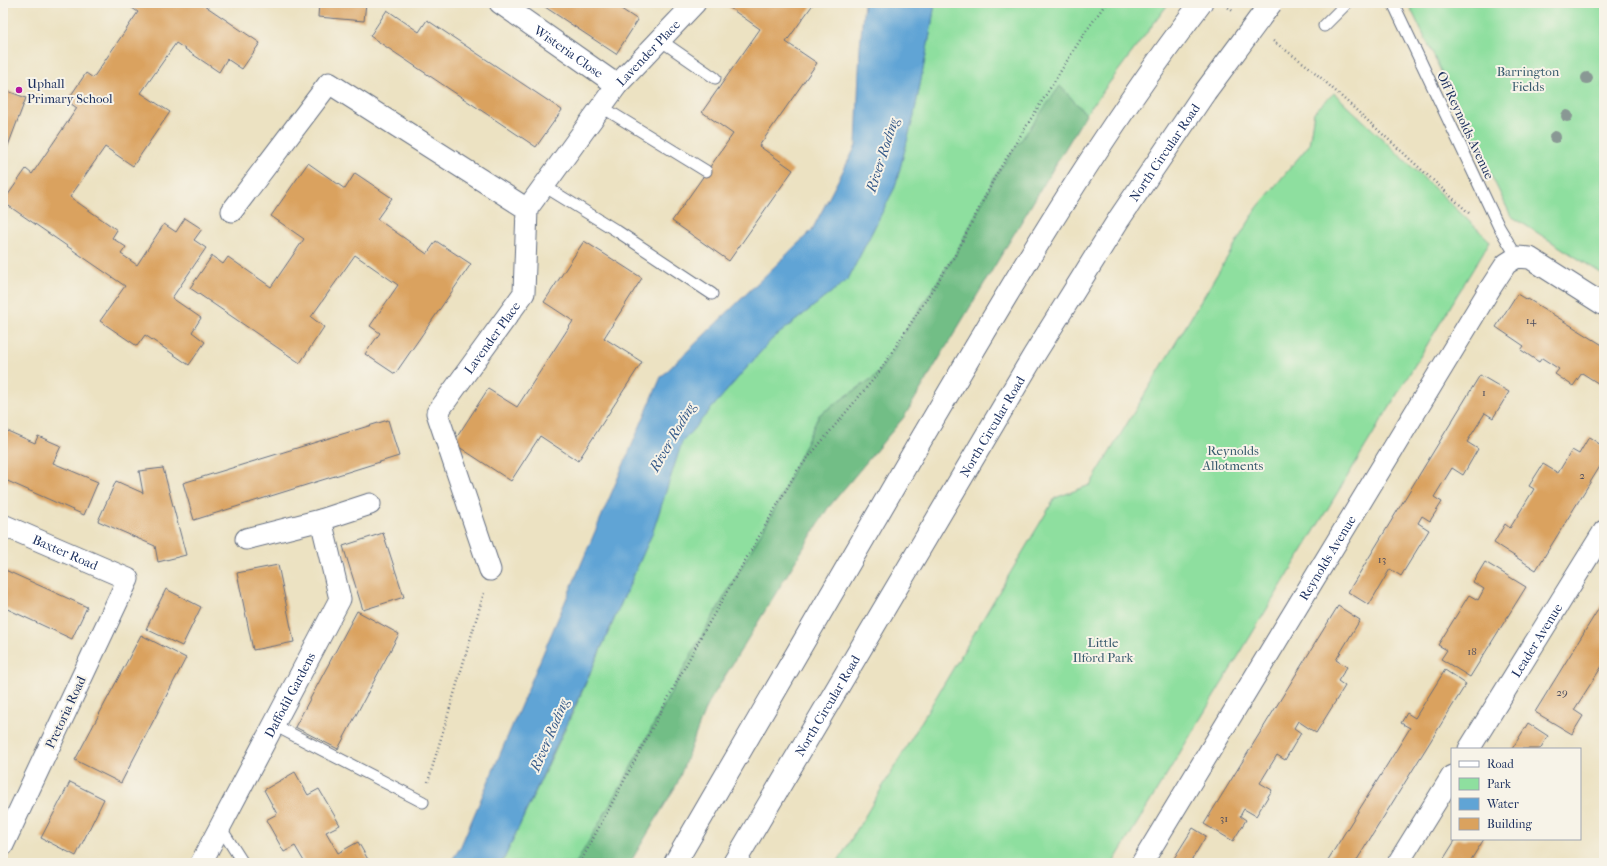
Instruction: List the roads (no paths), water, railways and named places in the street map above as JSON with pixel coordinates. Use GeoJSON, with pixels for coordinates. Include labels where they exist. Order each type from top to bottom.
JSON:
{"type":"FeatureCollection","features":[{"type":"Feature","properties":{"kind":"highway"},"geometry":{"type":"LineString","coordinates":[[674,863],[987,328],[1073,188],[1158,58],[1201,3]]}},
{"type":"Feature","properties":{"kind":"highway","name":"North Circular Road"},"geometry":{"type":"LineString","coordinates":[[734,863],[1034,355],[1119,219],[1205,92],[1271,3]]}},
{"type":"Feature","properties":{"kind":"street","name":"Wisteria Close"},"geometry":{"type":"LineString","coordinates":[[500,3],[617,85]]}},
{"type":"Feature","properties":{"kind":"street","name":"Lavender Place"},"geometry":{"type":"LineString","coordinates":[[490,570],[437,412],[524,293],[527,209],[617,85],[695,3]]}},
{"type":"Feature","properties":{"kind":"street"},"geometry":{"type":"LineString","coordinates":[[232,211],[328,83],[527,209]]}},
{"type":"Feature","properties":{"kind":"street"},"geometry":{"type":"LineString","coordinates":[[1517,257],[1530,258],[1604,305]]}},
{"type":"Feature","properties":{"kind":"street","name":"Reynolds Avenue"},"geometry":{"type":"LineString","coordinates":[[1142,863],[1490,287],[1506,264],[1517,257]]}},
{"type":"Feature","properties":{"kind":"street"},"geometry":{"type":"LineString","coordinates":[[246,540],[321,520],[370,504]]}},
{"type":"Feature","properties":{"kind":"street","name":"Daffodil Gardens"},"geometry":{"type":"LineString","coordinates":[[201,863],[340,599],[321,520]]}},
{"type":"Feature","properties":{"kind":"street","name":"Baxter Road"},"geometry":{"type":"LineString","coordinates":[[3,526],[128,579]]}},
{"type":"Feature","properties":{"kind":"street","name":"Leader Avenue"},"geometry":{"type":"LineString","coordinates":[[1470,748],[1604,531]]}},
{"type":"Feature","properties":{"kind":"street","name":"Pretoria Road"},"geometry":{"type":"LineString","coordinates":[[3,845],[128,579]]}},
{"type":"Feature","properties":{"kind":"street"},"geometry":{"type":"LineString","coordinates":[[1398,863],[1451,778]]}},
{"type":"Feature","properties":{"kind":"lane"},"geometry":{"type":"LineString","coordinates":[[1324,26],[1347,3]]}},
{"type":"Feature","properties":{"kind":"lane","name":"Off Reynolds Avenue"},"geometry":{"type":"LineString","coordinates":[[1393,3],[1499,227],[1517,257]]}},
{"type":"Feature","properties":{"kind":"lane"},"geometry":{"type":"LineString","coordinates":[[660,40],[715,78]]}},
{"type":"Feature","properties":{"kind":"lane"},"geometry":{"type":"LineString","coordinates":[[602,107],[706,172]]}},
{"type":"Feature","properties":{"kind":"lane"},"geometry":{"type":"LineString","coordinates":[[544,186],[617,231],[712,294]]}},
{"type":"Feature","properties":{"kind":"lane"},"geometry":{"type":"LineString","coordinates":[[274,725],[423,802]]}},
{"type":"Feature","properties":{"kind":"lane"},"geometry":{"type":"LineString","coordinates":[[220,827],[243,863]]}},
{"type":"Feature","properties":{"kind":"water","name":"River Roding"},"geometry":{"type":"Polygon","coordinates":[[[864,3],[935,3],[914,115],[895,187],[848,279],[771,340],[682,442],[652,534],[502,863],[450,863],[460,848],[661,377],[812,230],[856,146],[860,47],[864,3]]]}},
{"type":"Feature","properties":{"kind":"place","name":"Uphall Primary School"},"geometry":{"type":"Point","coordinates":[19,90]}},
{"type":"Feature","properties":{"kind":"park label","name":"Barrington Fields"},"geometry":{"type":"Point","coordinates":[1528,78]}},
{"type":"Feature","properties":{"kind":"park label","name":"Reynolds Allotments"},"geometry":{"type":"Point","coordinates":[1233,458]}},
{"type":"Feature","properties":{"kind":"park label","name":"Little Ilford Park"},"geometry":{"type":"Point","coordinates":[1103,650]}}]}
